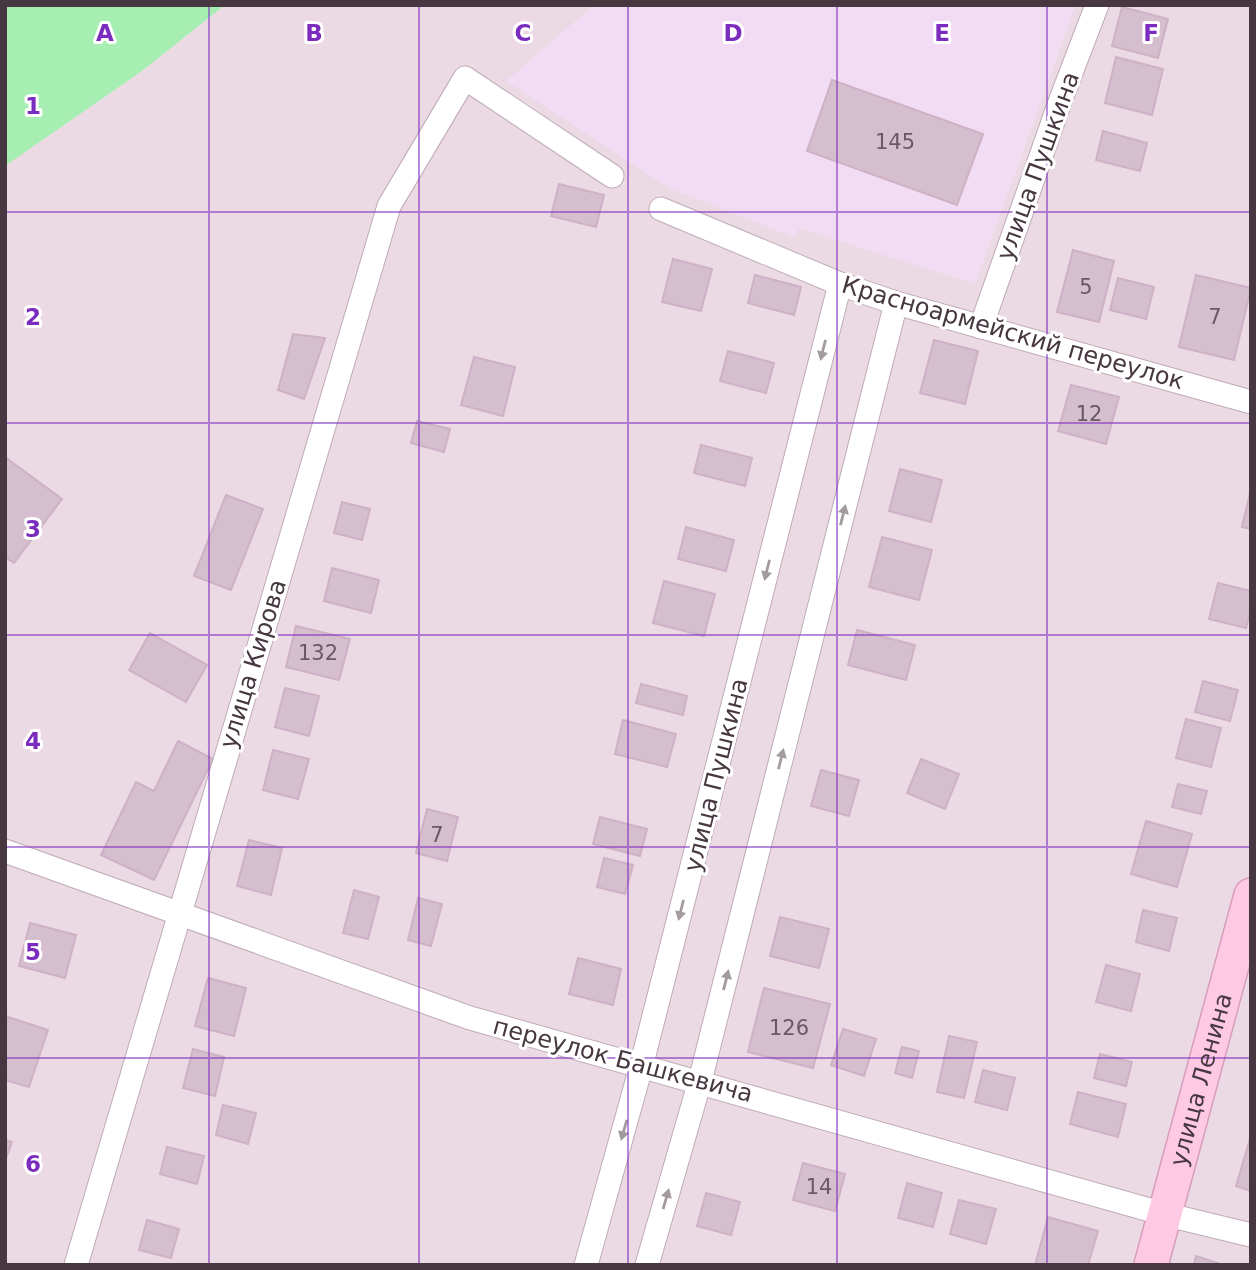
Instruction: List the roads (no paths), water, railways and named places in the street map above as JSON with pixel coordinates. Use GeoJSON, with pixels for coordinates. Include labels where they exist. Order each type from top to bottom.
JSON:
{"type":"FeatureCollection","features":[{"type":"Feature","properties":{"kind":"street","name":"улица Пушкина"},"geometry":{"type":"LineString","coordinates":[[981,327],[1056,111],[1097,5]]}},
{"type":"Feature","properties":{"kind":"street","name":"улица Кирова"},"geometry":{"type":"LineString","coordinates":[[76,1265],[389,206],[465,78],[611,176]]}},
{"type":"Feature","properties":{"kind":"street","name":"Красноармейский переулок"},"geometry":{"type":"LineString","coordinates":[[661,209],[840,284],[896,303],[1251,402]]}},
{"type":"Feature","properties":{"kind":"street","name":"улица Пушкина"},"geometry":{"type":"LineString","coordinates":[[586,1265],[641,1068],[840,284]]}},
{"type":"Feature","properties":{"kind":"street"},"geometry":{"type":"LineString","coordinates":[[647,1265],[700,1081],[896,303]]}},
{"type":"Feature","properties":{"kind":"street","name":"переулок Башкевича"},"geometry":{"type":"LineString","coordinates":[[5,852],[470,1018],[1164,1214],[1251,1235]]}},
{"type":"Feature","properties":{"kind":"street","name":"улица Ленина"},"geometry":{"type":"LineString","coordinates":[[1151,1265],[1251,895]]}}]}
